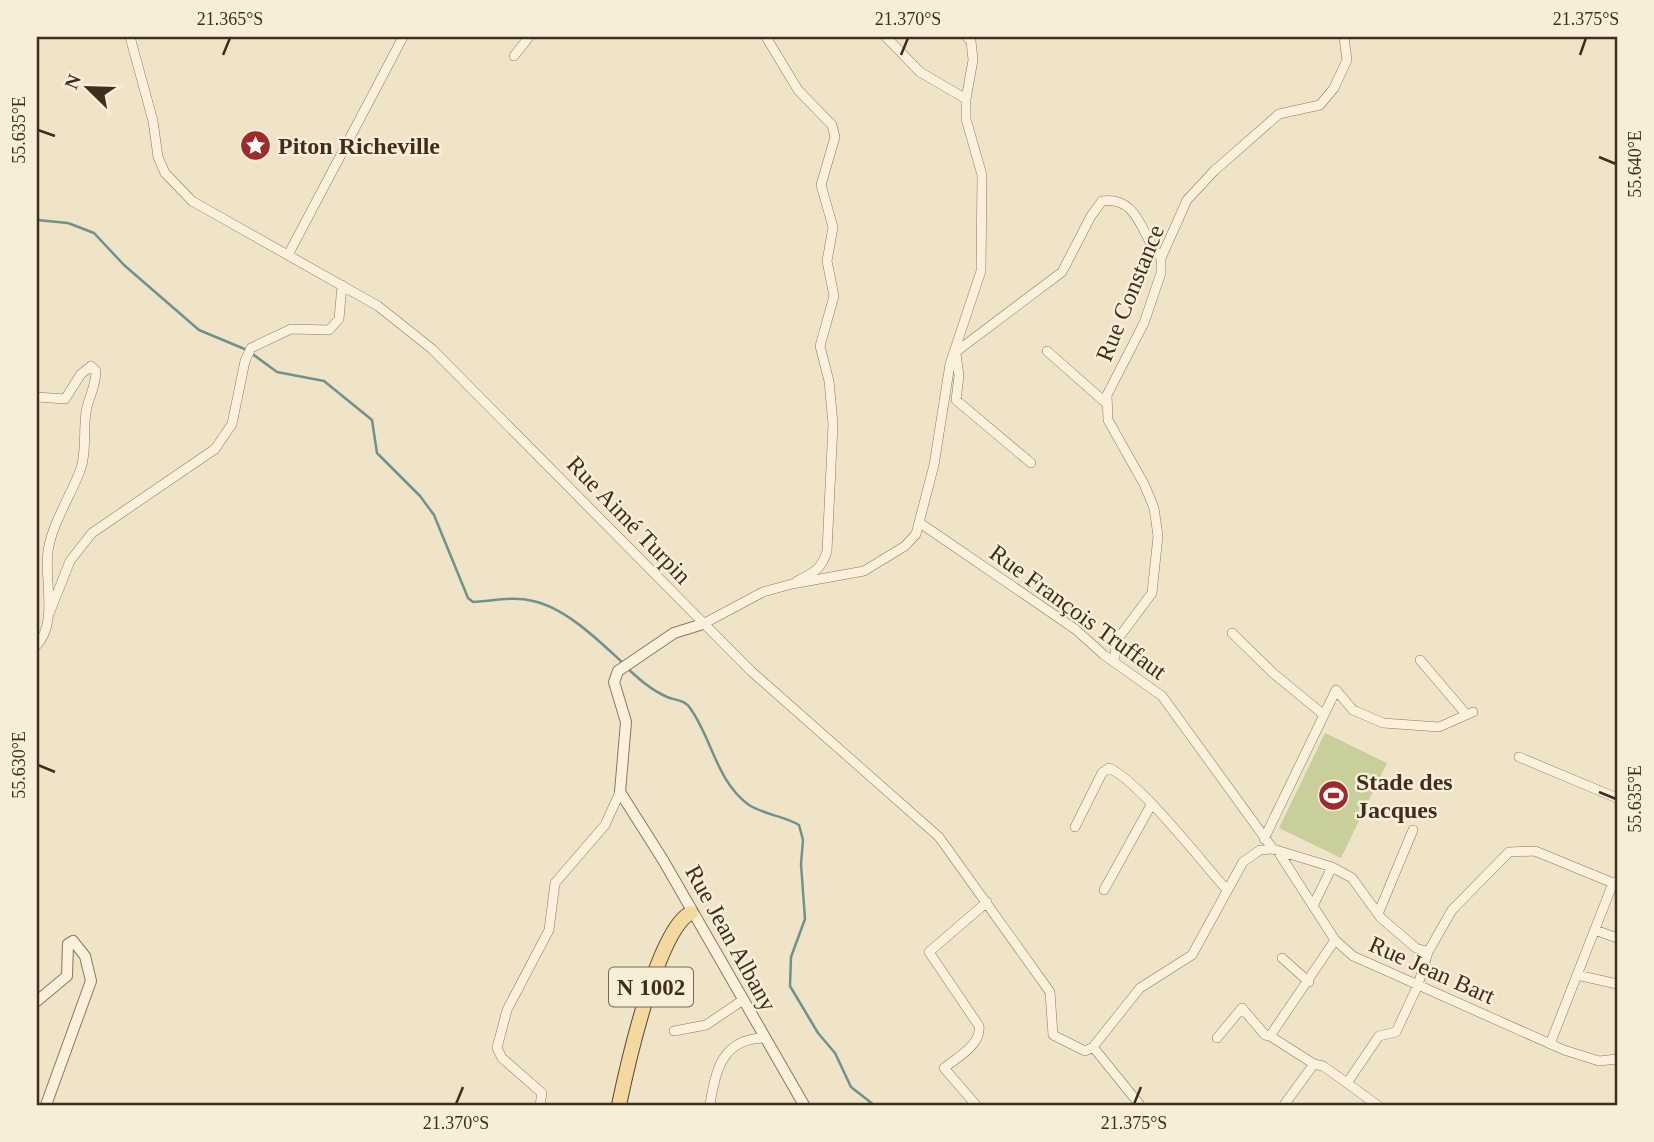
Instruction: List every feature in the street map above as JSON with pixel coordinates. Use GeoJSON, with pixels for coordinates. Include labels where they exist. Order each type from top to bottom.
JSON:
{"type":"FeatureCollection","features":[{"type":"Feature","properties":{"kind":"main road","name":"N 1002"},"geometry":{"type":"LineString","coordinates":[[620,1105],[627,1070],[655,974],[673,929],[682,917],[691,913]]}},
{"type":"Feature","properties":{"kind":"main road","name":"N 1002"},"geometry":{"type":"LineString","coordinates":[[610,1105],[627,1070]]}},
{"type":"Feature","properties":{"kind":"street","name":"Rue Aimé Turpin"},"geometry":{"type":"LineString","coordinates":[[130,37],[153,121],[158,157],[165,173],[192,201],[379,306],[460,375],[751,671],[939,837],[1050,992],[1053,1035],[1085,1051],[1093,1047]]}},
{"type":"Feature","properties":{"kind":"street"},"geometry":{"type":"LineString","coordinates":[[288,255],[403,37]]}},
{"type":"Feature","properties":{"kind":"street"},"geometry":{"type":"LineString","coordinates":[[514,57],[529,37]]}},
{"type":"Feature","properties":{"kind":"street"},"geometry":{"type":"LineString","coordinates":[[540,1105],[542,1093],[502,1058],[497,1048],[507,1010],[549,930],[555,883],[605,825],[620,792],[626,722],[614,682],[618,671],[674,633],[703,624],[739,603],[817,572],[824,564],[827,551],[833,424],[829,381],[820,346],[834,296],[827,261],[833,227],[821,185],[835,137],[832,125],[799,90],[765,37]]}},
{"type":"Feature","properties":{"kind":"street"},"geometry":{"type":"LineString","coordinates":[[886,37],[920,72],[966,100]]}},
{"type":"Feature","properties":{"kind":"street"},"geometry":{"type":"LineString","coordinates":[[792,584],[864,571],[905,546],[920,523],[934,465],[942,401],[981,271],[982,175],[966,119],[966,100],[973,60],[971,41],[967,37]]}},
{"type":"Feature","properties":{"kind":"street","name":"Rue Constance"},"geometry":{"type":"LineString","coordinates":[[1106,403],[1148,313],[1161,273],[1161,258],[1187,200],[1214,171],[1279,114],[1315,107],[1334,88],[1347,60],[1344,37]]}},
{"type":"Feature","properties":{"kind":"street"},"geometry":{"type":"LineString","coordinates":[[956,352],[1062,272],[1091,216],[1102,201],[1120,201],[1135,212],[1154,250],[1161,258]]}},
{"type":"Feature","properties":{"kind":"street"},"geometry":{"type":"LineString","coordinates":[[37,645],[42,639],[70,561],[86,540],[134,502],[215,449],[226,436],[237,408],[249,351],[291,329],[329,330],[339,319],[342,285]]}},
{"type":"Feature","properties":{"kind":"street"},"geometry":{"type":"LineString","coordinates":[[1047,351],[1106,403],[1108,420],[1144,484],[1154,508],[1158,536],[1152,593],[1117,640],[1114,660]]}},
{"type":"Feature","properties":{"kind":"street"},"geometry":{"type":"LineString","coordinates":[[956,352],[959,376],[956,400],[1031,463]]}},
{"type":"Feature","properties":{"kind":"street"},"geometry":{"type":"LineString","coordinates":[[37,397],[65,399],[81,374],[91,366],[96,371],[96,387],[86,410],[81,469],[49,548],[46,582],[50,614]]}},
{"type":"Feature","properties":{"kind":"street","name":"Rue François Truffaut"},"geometry":{"type":"LineString","coordinates":[[920,523],[1161,696],[1264,839],[1275,850]]}},
{"type":"Feature","properties":{"kind":"street"},"geometry":{"type":"LineString","coordinates":[[1232,633],[1324,715]]}},
{"type":"Feature","properties":{"kind":"street"},"geometry":{"type":"LineString","coordinates":[[1264,839],[1336,690],[1353,710],[1384,723],[1439,727],[1469,713],[1419,660]]}},
{"type":"Feature","properties":{"kind":"street"},"geometry":{"type":"LineString","coordinates":[[1519,757],[1617,798]]}},
{"type":"Feature","properties":{"kind":"street"},"geometry":{"type":"LineString","coordinates":[[1075,827],[1102,773],[1108,768],[1116,772],[1151,805],[1227,890]]}},
{"type":"Feature","properties":{"kind":"street","name":"Rue Jean Albany"},"geometry":{"type":"LineString","coordinates":[[620,792],[803,1105]]}},
{"type":"Feature","properties":{"kind":"street"},"geometry":{"type":"LineString","coordinates":[[1104,890],[1151,805]]}},
{"type":"Feature","properties":{"kind":"street"},"geometry":{"type":"LineString","coordinates":[[1378,914],[1413,830]]}},
{"type":"Feature","properties":{"kind":"street"},"geometry":{"type":"LineString","coordinates":[[1140,1105],[1093,1047],[1140,988],[1192,955],[1227,890],[1250,856],[1275,850],[1332,867],[1352,878],[1378,914],[1416,948],[1427,952]]}},
{"type":"Feature","properties":{"kind":"street","name":"Rue Jean Bart"},"geometry":{"type":"LineString","coordinates":[[1275,850],[1335,940],[1353,956],[1550,1044],[1600,1060],[1617,1059]]}},
{"type":"Feature","properties":{"kind":"street"},"geometry":{"type":"LineString","coordinates":[[1347,1083],[1379,1036],[1396,1032],[1418,985],[1427,952],[1452,910],[1509,852],[1535,851],[1615,882],[1550,1044]]}},
{"type":"Feature","properties":{"kind":"street"},"geometry":{"type":"LineString","coordinates":[[1313,906],[1332,867]]}},
{"type":"Feature","properties":{"kind":"street"},"geometry":{"type":"LineString","coordinates":[[975,1105],[944,1068],[976,1041],[980,1035],[979,1026],[929,952],[987,902]]}},
{"type":"Feature","properties":{"kind":"street"},"geometry":{"type":"LineString","coordinates":[[1595,930],[1617,938]]}},
{"type":"Feature","properties":{"kind":"street"},"geometry":{"type":"LineString","coordinates":[[1270,1036],[1335,940]]}},
{"type":"Feature","properties":{"kind":"street"},"geometry":{"type":"LineString","coordinates":[[37,1002],[68,976],[68,944],[73,941],[85,956],[91,981],[46,1105]]}},
{"type":"Feature","properties":{"kind":"street"},"geometry":{"type":"LineString","coordinates":[[1282,958],[1309,982]]}},
{"type":"Feature","properties":{"kind":"street"},"geometry":{"type":"LineString","coordinates":[[1577,975],[1617,984]]}},
{"type":"Feature","properties":{"kind":"street"},"geometry":{"type":"LineString","coordinates":[[674,1031],[706,1025],[743,1000]]}},
{"type":"Feature","properties":{"kind":"street"},"geometry":{"type":"LineString","coordinates":[[1217,1038],[1242,1008],[1265,1035],[1314,1064],[1323,1066],[1377,1105]]}},
{"type":"Feature","properties":{"kind":"street"},"geometry":{"type":"LineString","coordinates":[[710,1105],[716,1077],[729,1049],[744,1038],[763,1038]]}},
{"type":"Feature","properties":{"kind":"street"},"geometry":{"type":"LineString","coordinates":[[1284,1105],[1314,1064]]}},
{"type":"Feature","properties":{"kind":"green space","name":"Stade des Jacques"},"geometry":{"type":"Polygon","coordinates":[[[1325,733],[1387,763],[1341,858],[1279,828],[1325,733]]]}},
{"type":"Feature","properties":{"kind":"waterway"},"geometry":{"type":"LineString","coordinates":[[37,220],[68,223],[94,233],[124,265],[199,330],[247,350],[277,372],[324,381],[372,420],[377,453],[420,496],[434,515],[468,598],[473,602],[518,599],[545,605],[581,626],[623,663]]}},
{"type":"Feature","properties":{"kind":"waterway"},"geometry":{"type":"LineString","coordinates":[[627,668],[656,691],[688,705],[722,772],[738,795],[755,808],[799,825],[803,840],[801,864],[805,919],[791,957],[790,986],[818,1033],[835,1053],[851,1087],[874,1105]]}},
{"type":"Feature","properties":{"kind":"place","name":"Piton Richeville"},"geometry":{"type":"Point","coordinates":[255,146]}},
{"type":"Feature","properties":{"kind":"place","name":"Stade des Jacques"},"geometry":{"type":"Point","coordinates":[1333,796]}}]}
